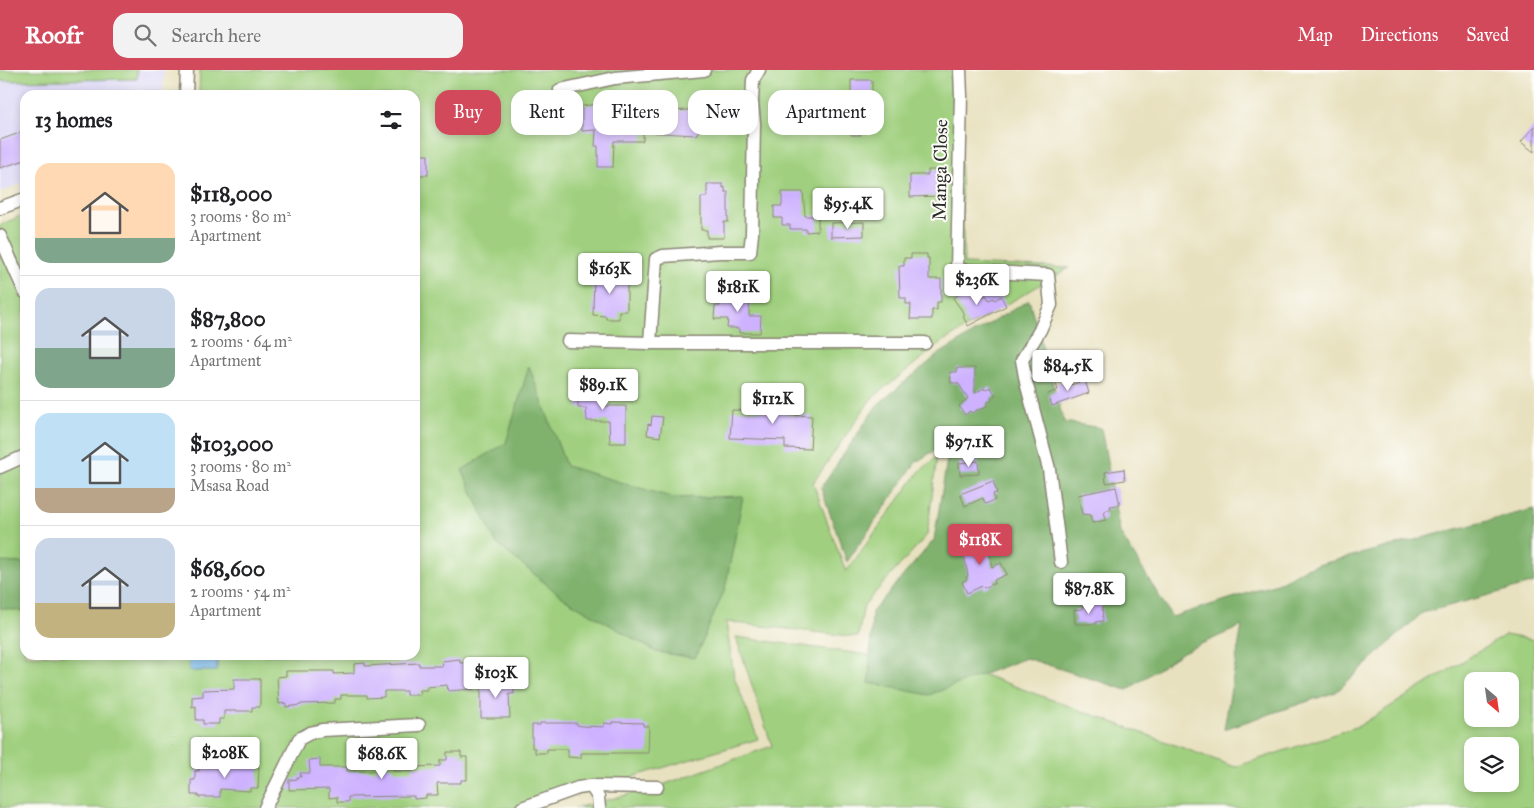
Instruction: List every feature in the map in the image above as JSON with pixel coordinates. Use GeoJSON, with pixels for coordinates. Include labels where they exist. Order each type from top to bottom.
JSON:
{"type":"FeatureCollection","features":[{"type":"Feature","properties":{"kind":"street"},"geometry":{"type":"LineString","coordinates":[[186,90],[187,70]]}},
{"type":"Feature","properties":{"kind":"street"},"geometry":{"type":"LineString","coordinates":[[560,90],[615,78],[704,70]]}},
{"type":"Feature","properties":{"kind":"street"},"geometry":{"type":"LineString","coordinates":[[650,343],[656,259],[663,256],[750,252],[754,123],[752,102],[754,80],[759,70]]}},
{"type":"Feature","properties":{"kind":"street","name":"Manga Close"},"geometry":{"type":"LineString","coordinates":[[960,70],[957,270],[1048,275],[1051,305],[1040,330],[1022,360],[1049,469],[1061,562]]}},
{"type":"Feature","properties":{"kind":"street"},"geometry":{"type":"LineString","coordinates":[[0,208],[20,201]]}},
{"type":"Feature","properties":{"kind":"street"},"geometry":{"type":"LineString","coordinates":[[0,236],[20,281]]}},
{"type":"Feature","properties":{"kind":"street"},"geometry":{"type":"LineString","coordinates":[[568,341],[650,343],[925,343]]}},
{"type":"Feature","properties":{"kind":"street"},"geometry":{"type":"LineString","coordinates":[[0,466],[20,458]]}},
{"type":"Feature","properties":{"kind":"street"},"geometry":{"type":"LineString","coordinates":[[265,808],[300,738],[322,730],[419,725]]}},
{"type":"Feature","properties":{"kind":"street"},"geometry":{"type":"LineString","coordinates":[[522,808],[578,788],[591,786],[657,787]]}},
{"type":"Feature","properties":{"kind":"street"},"geometry":{"type":"LineString","coordinates":[[591,786],[598,797],[599,808]]}},
{"type":"Feature","properties":{"kind":"shaded area"},"geometry":{"type":"Polygon","coordinates":[[[0,70],[164,70],[163,90],[20,90],[20,184],[0,192],[0,70]]]}},
{"type":"Feature","properties":{"kind":"green space"},"geometry":{"type":"Polygon","coordinates":[[[0,70],[137,70],[137,79],[0,81],[0,70]]]}},
{"type":"Feature","properties":{"kind":"green space"},"geometry":{"type":"Polygon","coordinates":[[[200,70],[957,70],[964,264],[1069,268],[942,342],[871,399],[813,483],[846,572],[919,472],[937,457],[927,535],[864,605],[858,637],[726,622],[734,677],[758,739],[530,808],[0,808],[0,225],[20,216],[20,660],[420,660],[420,90],[199,90],[200,70]]]}},
{"type":"Feature","properties":{"kind":"green space"},"geometry":{"type":"Polygon","coordinates":[[[1029,300],[1064,422],[1101,428],[1120,533],[1172,617],[1277,584],[1306,568],[1534,509],[1534,583],[1422,613],[1336,692],[1224,729],[1242,626],[1183,652],[1127,690],[1026,658],[929,695],[869,683],[872,612],[934,540],[950,441],[916,462],[847,562],[821,488],[877,405],[939,354],[1029,300]]]}},
{"type":"Feature","properties":{"kind":"green space"},"geometry":{"type":"Polygon","coordinates":[[[529,366],[566,466],[674,498],[743,496],[725,589],[695,658],[656,652],[562,597],[496,543],[462,470],[506,443],[529,366]]]}},
{"type":"Feature","properties":{"kind":"green space"},"geometry":{"type":"Polygon","coordinates":[[[0,562],[20,563],[20,611],[0,608],[0,562]]]}},
{"type":"Feature","properties":{"kind":"green space"},"geometry":{"type":"Polygon","coordinates":[[[1505,635],[1534,640],[1534,808],[575,808],[654,788],[772,746],[736,637],[965,668],[1235,767],[1359,726],[1505,635]]]}},
{"type":"Feature","properties":{"kind":"water"},"geometry":{"type":"Polygon","coordinates":[[[189,660],[217,660],[217,671],[189,671],[189,660]]]}},
{"type":"Feature","properties":{"kind":"building"},"geometry":{"type":"Polygon","coordinates":[[[851,80],[872,80],[872,90],[851,90],[851,80]]]}},
{"type":"Feature","properties":{"kind":"building"},"geometry":{"type":"Polygon","coordinates":[[[593,105],[593,130],[583,131],[583,106],[593,105]]]}},
{"type":"Feature","properties":{"kind":"building"},"geometry":{"type":"Polygon","coordinates":[[[688,110],[688,135],[678,134],[678,111],[688,110]]]}},
{"type":"Feature","properties":{"kind":"building"},"geometry":{"type":"Polygon","coordinates":[[[1534,126],[1534,152],[1521,142],[1534,126]]]}},
{"type":"Feature","properties":{"kind":"building"},"geometry":{"type":"Polygon","coordinates":[[[20,133],[20,162],[0,168],[0,140],[20,133]]]}},
{"type":"Feature","properties":{"kind":"building"},"geometry":{"type":"Polygon","coordinates":[[[596,135],[643,135],[643,141],[614,141],[613,167],[598,167],[598,146],[595,146],[596,135]]]}},
{"type":"Feature","properties":{"kind":"building"},"geometry":{"type":"Polygon","coordinates":[[[420,155],[428,155],[428,175],[420,175],[420,155]]]}},
{"type":"Feature","properties":{"kind":"building"},"geometry":{"type":"Polygon","coordinates":[[[928,170],[940,170],[941,191],[939,191],[939,196],[910,197],[910,175],[928,175],[928,170]]]}},
{"type":"Feature","properties":{"kind":"building"},"geometry":{"type":"Polygon","coordinates":[[[707,184],[723,184],[725,192],[728,192],[728,222],[724,222],[724,238],[707,238],[707,230],[701,230],[701,197],[707,197],[707,184]]]}},
{"type":"Feature","properties":{"kind":"building"},"geometry":{"type":"Polygon","coordinates":[[[782,192],[803,192],[805,216],[818,216],[818,231],[806,232],[806,229],[790,229],[790,225],[782,225],[782,218],[774,218],[774,206],[782,206],[782,192]]]}},
{"type":"Feature","properties":{"kind":"building"},"geometry":{"type":"Polygon","coordinates":[[[864,222],[864,236],[831,237],[831,223],[864,222]]]}},
{"type":"Feature","properties":{"kind":"building"},"geometry":{"type":"Polygon","coordinates":[[[911,254],[927,254],[927,258],[929,258],[929,279],[941,279],[941,302],[937,302],[937,310],[932,310],[932,319],[910,319],[911,304],[906,304],[906,298],[900,298],[899,266],[904,266],[904,258],[911,258],[911,254]]]}},
{"type":"Feature","properties":{"kind":"building"},"geometry":{"type":"Polygon","coordinates":[[[594,273],[627,273],[627,311],[619,311],[619,319],[606,319],[606,316],[593,315],[594,273]]]}},
{"type":"Feature","properties":{"kind":"building"},"geometry":{"type":"Polygon","coordinates":[[[970,287],[978,299],[986,295],[989,300],[994,298],[995,300],[1001,296],[1006,306],[968,326],[963,316],[965,315],[953,298],[970,287]]]}},
{"type":"Feature","properties":{"kind":"building"},"geometry":{"type":"Polygon","coordinates":[[[725,292],[750,292],[749,316],[761,316],[760,333],[739,333],[739,329],[727,328],[728,319],[714,319],[715,306],[720,306],[719,298],[725,298],[725,292]]]}},
{"type":"Feature","properties":{"kind":"building"},"geometry":{"type":"Polygon","coordinates":[[[1070,351],[1075,362],[1061,369],[1056,358],[1070,351]]]}},
{"type":"Feature","properties":{"kind":"building"},"geometry":{"type":"Polygon","coordinates":[[[957,368],[975,368],[975,393],[990,387],[996,395],[987,403],[988,405],[972,413],[970,411],[965,415],[959,406],[968,398],[958,383],[951,383],[950,372],[957,372],[957,368]]]}},
{"type":"Feature","properties":{"kind":"building"},"geometry":{"type":"Polygon","coordinates":[[[1069,379],[1071,385],[1085,380],[1089,393],[1052,406],[1048,394],[1058,390],[1056,384],[1069,379]]]}},
{"type":"Feature","properties":{"kind":"building"},"geometry":{"type":"Polygon","coordinates":[[[578,382],[601,382],[602,406],[626,406],[626,443],[610,443],[609,421],[587,421],[586,408],[578,408],[578,382]]]}},
{"type":"Feature","properties":{"kind":"building"},"geometry":{"type":"Polygon","coordinates":[[[767,398],[788,399],[787,415],[812,416],[810,449],[785,448],[785,440],[730,438],[732,410],[766,411],[767,398]]]}},
{"type":"Feature","properties":{"kind":"building"},"geometry":{"type":"Polygon","coordinates":[[[652,416],[663,417],[660,437],[647,435],[648,424],[651,425],[652,416]]]}},
{"type":"Feature","properties":{"kind":"building"},"geometry":{"type":"Polygon","coordinates":[[[978,461],[979,474],[960,475],[959,463],[978,461]]]}},
{"type":"Feature","properties":{"kind":"building"},"geometry":{"type":"Polygon","coordinates":[[[1124,469],[1125,480],[1106,483],[1105,472],[1124,469]]]}},
{"type":"Feature","properties":{"kind":"building"},"geometry":{"type":"Polygon","coordinates":[[[993,481],[997,493],[993,494],[995,500],[985,504],[983,498],[965,506],[960,494],[993,481]]]}},
{"type":"Feature","properties":{"kind":"building"},"geometry":{"type":"Polygon","coordinates":[[[1116,487],[1120,505],[1110,506],[1111,509],[1104,511],[1106,520],[1092,523],[1090,515],[1082,514],[1078,495],[1116,487]]]}},
{"type":"Feature","properties":{"kind":"building"},"geometry":{"type":"Polygon","coordinates":[[[987,538],[992,567],[1001,563],[1007,574],[994,580],[995,583],[984,588],[982,586],[967,593],[962,582],[968,576],[962,543],[987,538]]]}},
{"type":"Feature","properties":{"kind":"building"},"geometry":{"type":"Polygon","coordinates":[[[1104,582],[1123,587],[1119,600],[1100,595],[1104,582]]]}},
{"type":"Feature","properties":{"kind":"building"},"geometry":{"type":"Polygon","coordinates":[[[1102,604],[1103,621],[1096,622],[1096,624],[1075,624],[1074,610],[1083,609],[1082,605],[1102,604]]]}},
{"type":"Feature","properties":{"kind":"building"},"geometry":{"type":"Polygon","coordinates":[[[460,659],[460,663],[472,662],[474,689],[448,691],[447,685],[427,687],[427,690],[419,690],[420,695],[406,695],[406,691],[384,691],[384,697],[367,698],[367,695],[341,695],[341,699],[335,699],[335,703],[301,704],[286,707],[286,703],[279,704],[277,677],[286,676],[286,671],[334,671],[334,674],[354,673],[354,664],[365,663],[365,666],[419,663],[419,666],[443,666],[442,661],[460,659]]]}},
{"type":"Feature","properties":{"kind":"building"},"geometry":{"type":"Polygon","coordinates":[[[234,679],[260,679],[260,707],[252,707],[252,711],[224,711],[224,719],[219,719],[219,724],[203,724],[203,720],[196,720],[196,706],[192,707],[192,697],[203,696],[203,690],[234,689],[234,679]]]}},
{"type":"Feature","properties":{"kind":"building"},"geometry":{"type":"Polygon","coordinates":[[[481,681],[514,681],[514,694],[509,694],[510,718],[481,718],[481,681]]]}},
{"type":"Feature","properties":{"kind":"building"},"geometry":{"type":"Polygon","coordinates":[[[612,722],[643,723],[643,726],[649,726],[648,753],[581,753],[581,758],[568,757],[568,749],[547,749],[547,753],[535,753],[535,748],[532,748],[532,725],[540,725],[540,723],[577,723],[577,725],[582,726],[604,727],[604,723],[612,724],[612,722]]]}},
{"type":"Feature","properties":{"kind":"building"},"geometry":{"type":"Polygon","coordinates":[[[447,752],[461,752],[461,757],[467,757],[467,780],[461,780],[461,783],[437,783],[438,795],[426,795],[426,798],[414,799],[414,796],[348,797],[348,802],[337,802],[337,797],[329,798],[329,789],[289,790],[289,780],[301,777],[300,773],[310,773],[309,760],[320,759],[320,767],[347,767],[347,771],[376,771],[376,767],[393,767],[393,771],[413,771],[413,767],[440,766],[440,760],[447,760],[447,752]]]}},
{"type":"Feature","properties":{"kind":"building"},"geometry":{"type":"Polygon","coordinates":[[[237,759],[253,760],[252,767],[259,767],[258,788],[250,788],[250,791],[220,789],[220,797],[191,795],[191,780],[195,780],[195,771],[199,771],[199,767],[231,767],[231,764],[237,764],[237,759]]]}}]}
